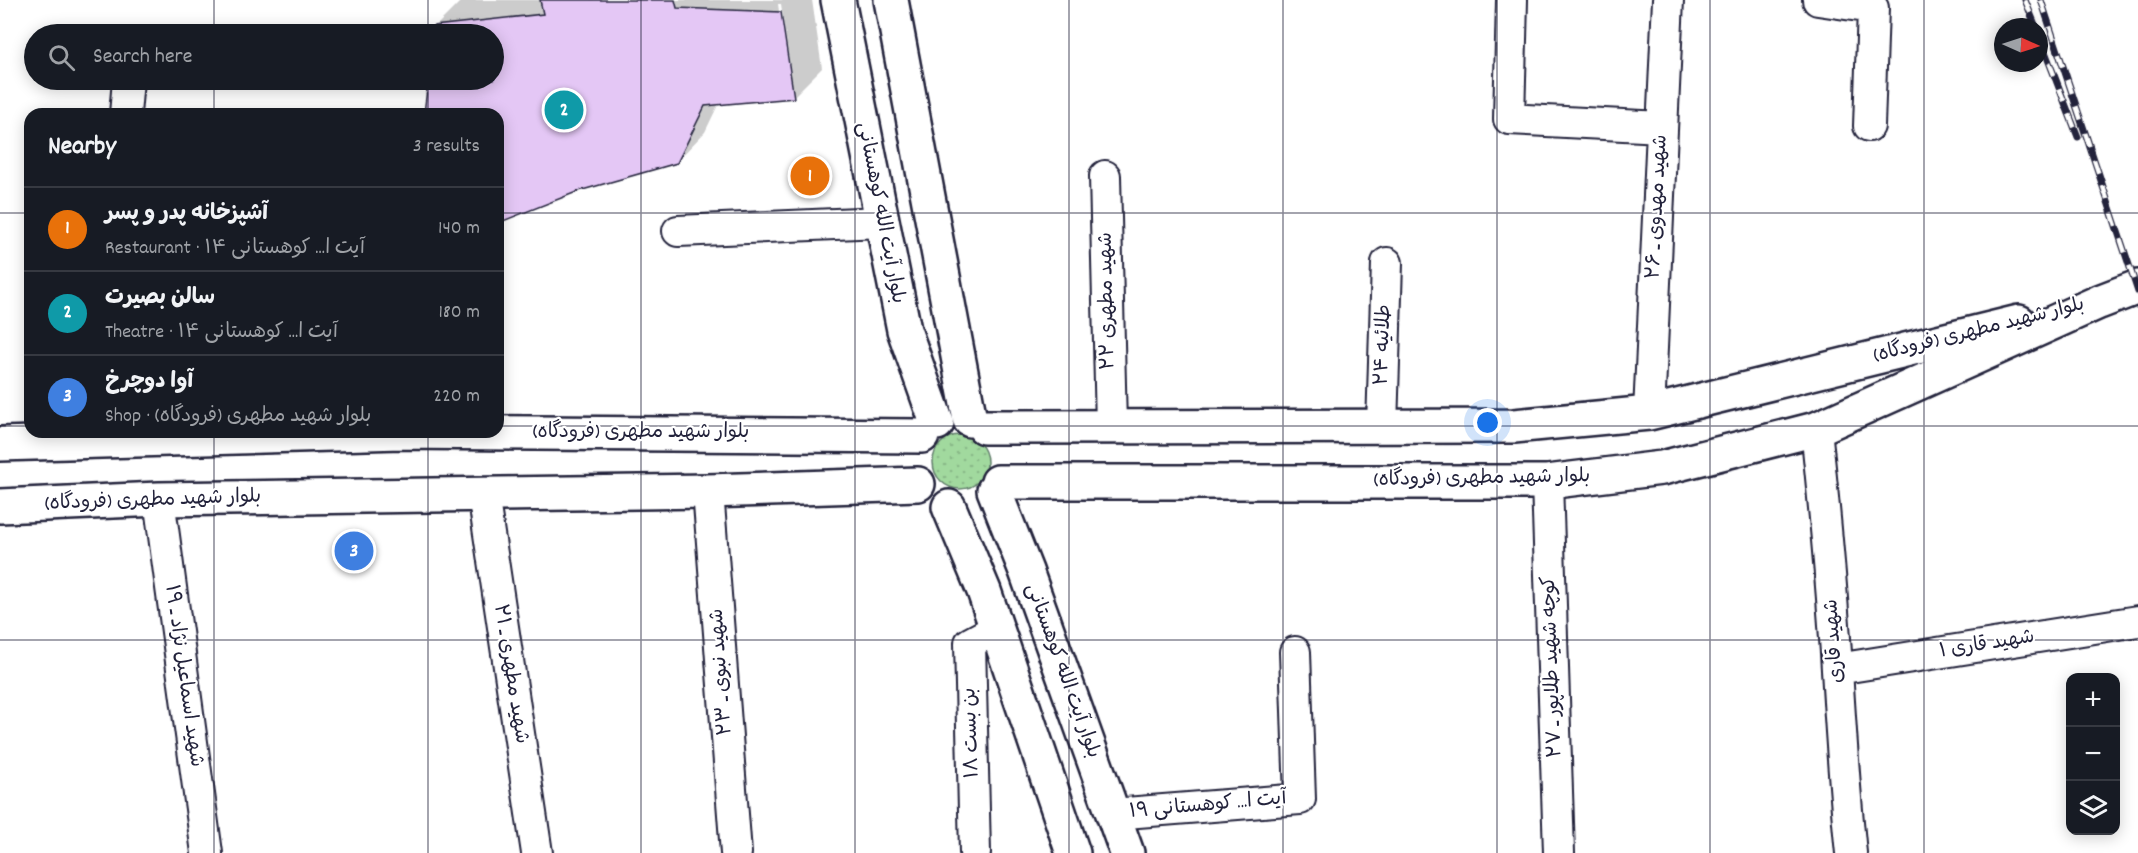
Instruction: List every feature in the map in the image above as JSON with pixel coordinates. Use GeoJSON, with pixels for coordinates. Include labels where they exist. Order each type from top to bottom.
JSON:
{"type":"FeatureCollection","features":[{"type":"Feature","properties":{"kind":"main road","name":"بلوار آیت الله کوهستانی"},"geometry":{"type":"LineString","coordinates":[[838,0],[893,279],[929,429]]}},
{"type":"Feature","properties":{"kind":"main road"},"geometry":{"type":"LineString","coordinates":[[891,0],[944,274],[977,423]]}},
{"type":"Feature","properties":{"kind":"main road"},"geometry":{"type":"LineString","coordinates":[[893,279],[902,291],[926,294],[936,287],[944,274]]}},
{"type":"Feature","properties":{"kind":"main road"},"geometry":{"type":"LineString","coordinates":[[2099,302],[2138,287]]}},
{"type":"Feature","properties":{"kind":"main road","name":"بلوار شهید مطهری (فرودگاه)"},"geometry":{"type":"LineString","coordinates":[[977,423],[1112,426],[1514,426],[1649,413],[2099,302]]}},
{"type":"Feature","properties":{"kind":"main road","name":"بلوار شهید مطهری (فرودگاه)"},"geometry":{"type":"LineString","coordinates":[[996,486],[1547,482],[1662,468],[1816,429],[2099,302]]}},
{"type":"Feature","properties":{"kind":"main road"},"geometry":{"type":"LineString","coordinates":[[959,418],[977,423],[995,437],[1001,452],[1003,467],[996,486],[985,499],[974,505],[962,508],[937,503],[926,495],[913,472],[916,447],[929,429],[959,418]]}},
{"type":"Feature","properties":{"kind":"main road","name":"بلوار شهید مطهری (فرودگاه)"},"geometry":{"type":"LineString","coordinates":[[504,431],[929,429]]}},
{"type":"Feature","properties":{"kind":"main road","name":"بلوار شهید مطهری (فرودگاه)"},"geometry":{"type":"LineString","coordinates":[[0,444],[76,438]]}},
{"type":"Feature","properties":{"kind":"main road","name":"بلوار شهید مطهری (فرودگاه)"},"geometry":{"type":"LineString","coordinates":[[0,506],[159,499],[708,491],[918,484]]}},
{"type":"Feature","properties":{"kind":"main road","name":"بلوار آیت الله کوهستانی"},"geometry":{"type":"LineString","coordinates":[[996,486],[1126,853]]}},
{"type":"Feature","properties":{"kind":"main road"},"geometry":{"type":"LineString","coordinates":[[950,507],[984,591],[1073,853]]}},
{"type":"Feature","properties":{"kind":"main road"},"geometry":{"type":"LineString","coordinates":[[984,591],[988,579],[997,570],[1012,566],[1026,571]]}},
{"type":"Feature","properties":{"kind":"street"},"geometry":{"type":"LineString","coordinates":[[1512,0],[1509,119],[1662,127]]}},
{"type":"Feature","properties":{"kind":"street","name":"شهید مهدوی ـ ۲۶"},"geometry":{"type":"LineString","coordinates":[[1649,413],[1668,0]]}},
{"type":"Feature","properties":{"kind":"street"},"geometry":{"type":"LineString","coordinates":[[1818,0],[1873,8],[1869,126]]}},
{"type":"Feature","properties":{"kind":"street"},"geometry":{"type":"LineString","coordinates":[[126,108],[127,90]]}},
{"type":"Feature","properties":{"kind":"street","name":"شهید مطهری ۲۲"},"geometry":{"type":"LineString","coordinates":[[1105,176],[1112,426]]}},
{"type":"Feature","properties":{"kind":"street"},"geometry":{"type":"LineString","coordinates":[[678,231],[881,222]]}},
{"type":"Feature","properties":{"kind":"street","name":"طلائیه ۲۴"},"geometry":{"type":"LineString","coordinates":[[1382,427],[1387,263]]}},
{"type":"Feature","properties":{"kind":"street","name":"شهید قاری"},"geometry":{"type":"LineString","coordinates":[[1816,429],[1826,518],[1843,782],[1851,853]]}},
{"type":"Feature","properties":{"kind":"street","name":"کوچه شهید طلاپور ـ ۲۷"},"geometry":{"type":"LineString","coordinates":[[1547,482],[1560,853]]}},
{"type":"Feature","properties":{"kind":"street","name":"شهید نبوی ـ ۲۳"},"geometry":{"type":"LineString","coordinates":[[708,491],[736,853]]}},
{"type":"Feature","properties":{"kind":"street","name":"شهید مطهری ـ ۲۱"},"geometry":{"type":"LineString","coordinates":[[483,494],[537,853]]}},
{"type":"Feature","properties":{"kind":"street","name":"شهید اسماعیل نژاد ـ ۱۹"},"geometry":{"type":"LineString","coordinates":[[159,499],[207,853]]}},
{"type":"Feature","properties":{"kind":"street","name":"شهید قاری ۱"},"geometry":{"type":"LineString","coordinates":[[1837,669],[2138,621]]}},
{"type":"Feature","properties":{"kind":"street","name":"بن بست ۱۸"},"geometry":{"type":"LineString","coordinates":[[975,853],[970,643],[996,629]]}},
{"type":"Feature","properties":{"kind":"street","name":"آیت ا... کوهستانی ۱۹"},"geometry":{"type":"LineString","coordinates":[[1113,814],[1300,799],[1295,652]]}},
{"type":"Feature","properties":{"kind":"green space"},"geometry":{"type":"Polygon","coordinates":[[[955,435],[965,435],[975,439],[983,447],[987,462],[983,477],[975,485],[965,489],[955,489],[945,485],[937,477],[933,467],[933,457],[937,447],[945,439],[955,435]]]}},
{"type":"Feature","properties":{"kind":"building"},"geometry":{"type":"Polygon","coordinates":[[[540,0],[675,0],[677,8],[781,12],[794,98],[705,106],[677,163],[579,191],[504,221],[504,108],[425,108],[427,90],[504,90],[504,24],[452,24],[543,14],[540,0]]]}},
{"type":"Feature","properties":{"kind":"railway"},"geometry":{"type":"LineString","coordinates":[[2025,0],[2032,18]]}},
{"type":"Feature","properties":{"kind":"railway"},"geometry":{"type":"LineString","coordinates":[[2041,0],[2138,292]]}},
{"type":"Feature","properties":{"kind":"railway"},"geometry":{"type":"LineString","coordinates":[[2048,59],[2078,137]]}},
{"type":"Feature","properties":{"kind":"place","name":"سالن بصیرت"},"geometry":{"type":"Point","coordinates":[564,110]}},
{"type":"Feature","properties":{"kind":"place","name":"آشپزخانه پدر و پسر"},"geometry":{"type":"Point","coordinates":[810,176]}},
{"type":"Feature","properties":{"kind":"place","name":"آوا دوچرخ"},"geometry":{"type":"Point","coordinates":[354,551]}}]}
